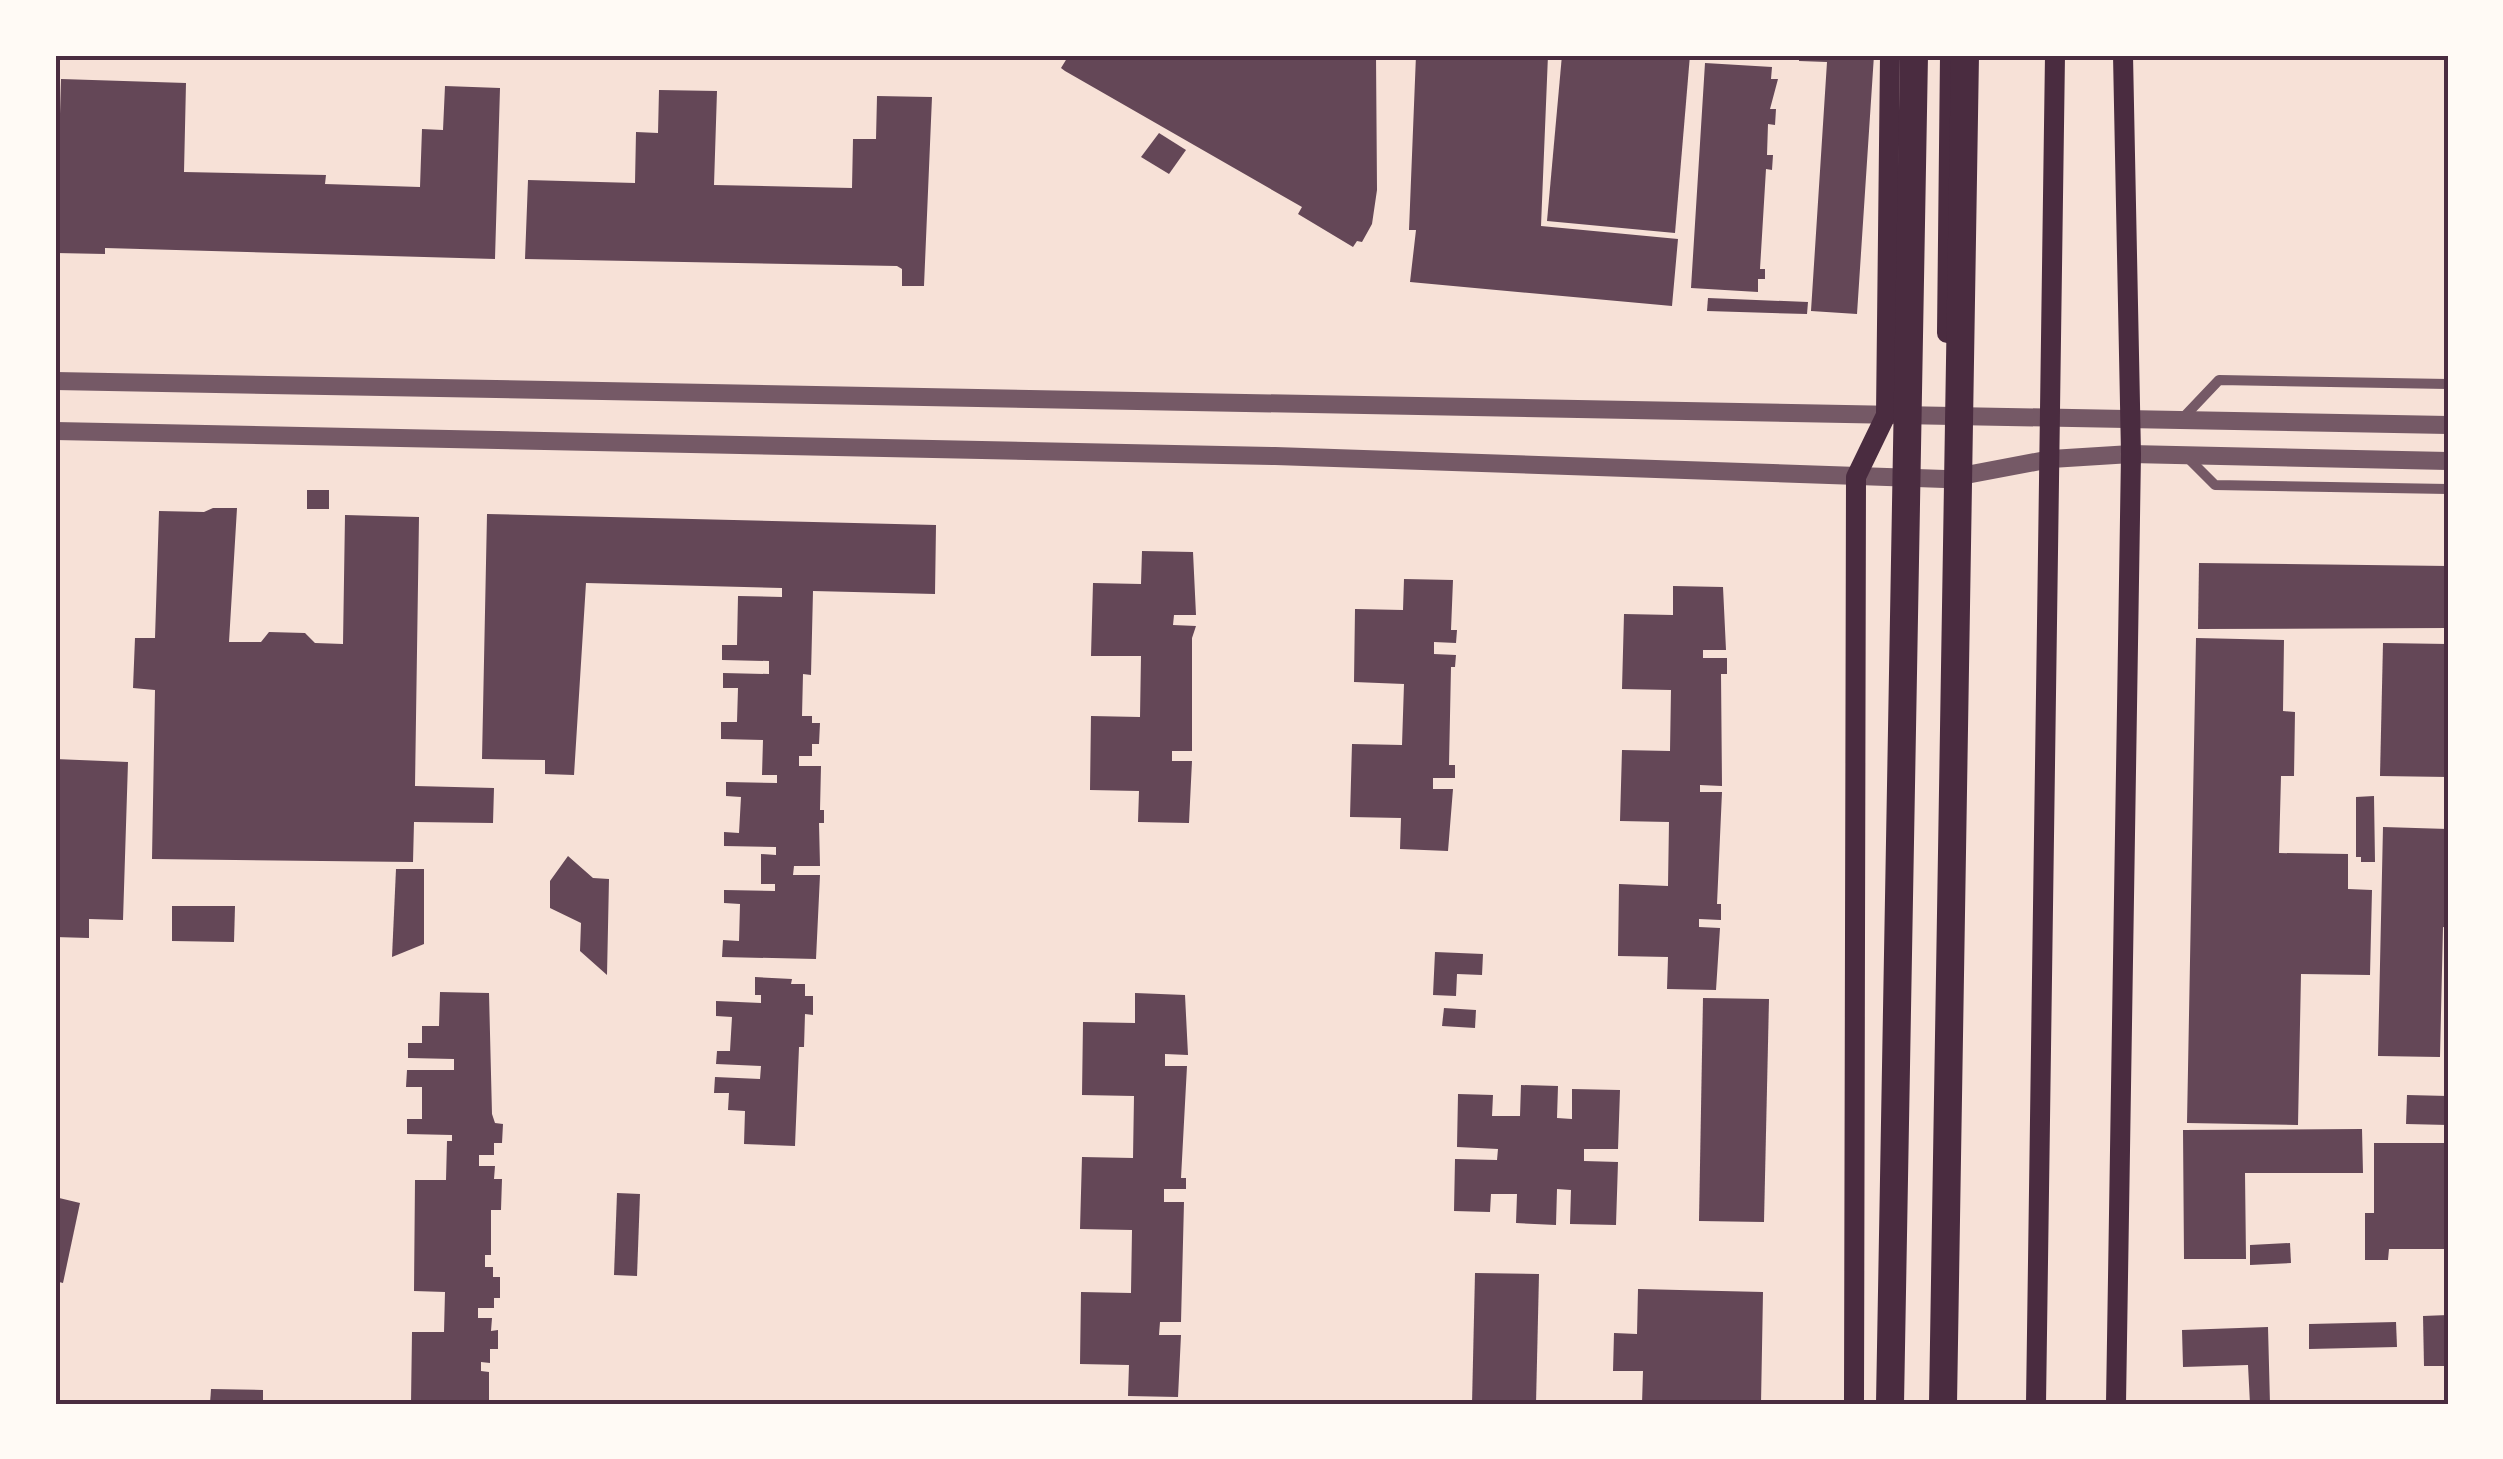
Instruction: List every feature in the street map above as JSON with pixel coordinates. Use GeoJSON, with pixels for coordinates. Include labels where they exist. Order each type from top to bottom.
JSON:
{"type":"FeatureCollection","features":[{"type":"Feature","properties":{"kind":"highway"},"geometry":{"type":"LineString","coordinates":[[1890,1404],[1914,55]]}},
{"type":"Feature","properties":{"kind":"highway"},"geometry":{"type":"LineString","coordinates":[[1944,1404],[1965,55]]}},
{"type":"Feature","properties":{"kind":"main road"},"geometry":{"type":"LineString","coordinates":[[1854,1404],[1856,477],[1886,416],[1890,55]]}},
{"type":"Feature","properties":{"kind":"main road"},"geometry":{"type":"LineString","coordinates":[[1944,1404],[1945,480],[1950,55]]}},
{"type":"Feature","properties":{"kind":"main road"},"geometry":{"type":"LineString","coordinates":[[2036,1404],[2053,417],[2055,55]]}},
{"type":"Feature","properties":{"kind":"main road"},"geometry":{"type":"LineString","coordinates":[[2116,1404],[2132,454],[2122,55]]}},
{"type":"Feature","properties":{"kind":"street"},"geometry":{"type":"LineString","coordinates":[[55,380],[2448,425]]}},
{"type":"Feature","properties":{"kind":"street"},"geometry":{"type":"LineString","coordinates":[[2179,422],[2220,380],[2448,384]]}},
{"type":"Feature","properties":{"kind":"street"},"geometry":{"type":"LineString","coordinates":[[55,431],[1276,456],[1945,480],[2052,459],[2132,454],[2448,461]]}},
{"type":"Feature","properties":{"kind":"street"},"geometry":{"type":"LineString","coordinates":[[2186,455],[2215,484],[2448,489]]}},
{"type":"Feature","properties":{"kind":"building"},"geometry":{"type":"Polygon","coordinates":[[[1069,55],[1376,55],[1377,190],[1372,224],[1362,242],[1357,241],[1353,247],[1298,214],[1302,207],[1065,71],[1061,68],[1069,55]]]}},
{"type":"Feature","properties":{"kind":"building"},"geometry":{"type":"Polygon","coordinates":[[[1416,55],[1548,55],[1541,226],[1678,239],[1672,306],[1410,282],[1416,230],[1409,230],[1416,55]]]}},
{"type":"Feature","properties":{"kind":"building"},"geometry":{"type":"Polygon","coordinates":[[[1562,55],[1690,55],[1675,233],[1547,221],[1562,55]]]}},
{"type":"Feature","properties":{"kind":"building"},"geometry":{"type":"Polygon","coordinates":[[[1799,55],[1874,55],[1857,314],[1811,311],[1827,62],[1799,61],[1799,55]]]}},
{"type":"Feature","properties":{"kind":"building"},"geometry":{"type":"Polygon","coordinates":[[[1705,63],[1772,67],[1771,79],[1778,79],[1770,109],[1776,109],[1775,125],[1768,124],[1767,155],[1773,155],[1772,170],[1766,169],[1760,269],[1765,269],[1765,279],[1758,279],[1758,292],[1691,288],[1705,63]]]}},
{"type":"Feature","properties":{"kind":"building"},"geometry":{"type":"Polygon","coordinates":[[[61,79],[186,83],[184,172],[326,175],[325,184],[420,187],[422,129],[443,130],[445,86],[500,88],[495,259],[105,248],[105,254],[56,253],[61,79]]]}},
{"type":"Feature","properties":{"kind":"building"},"geometry":{"type":"Polygon","coordinates":[[[659,90],[717,91],[714,185],[852,188],[853,139],[876,139],[877,96],[932,97],[924,286],[902,286],[902,269],[897,266],[525,259],[528,180],[635,183],[636,132],[658,133],[659,90]]]}},
{"type":"Feature","properties":{"kind":"building"},"geometry":{"type":"Polygon","coordinates":[[[1159,133],[1186,150],[1169,174],[1141,157],[1159,133]]]}},
{"type":"Feature","properties":{"kind":"building"},"geometry":{"type":"Polygon","coordinates":[[[1708,298],[1808,302],[1807,314],[1707,311],[1708,298]]]}},
{"type":"Feature","properties":{"kind":"building"},"geometry":{"type":"Polygon","coordinates":[[[307,490],[329,490],[329,509],[307,509],[307,490]]]}},
{"type":"Feature","properties":{"kind":"building"},"geometry":{"type":"Polygon","coordinates":[[[237,508],[229,642],[261,642],[269,632],[305,633],[315,643],[343,644],[345,515],[419,517],[415,786],[494,788],[493,823],[414,822],[413,862],[152,859],[155,690],[133,688],[135,638],[155,638],[159,511],[204,512],[237,508]]]}},
{"type":"Feature","properties":{"kind":"building"},"geometry":{"type":"Polygon","coordinates":[[[487,514],[936,525],[935,594],[813,591],[811,675],[803,674],[802,716],[812,716],[812,723],[820,723],[819,744],[812,744],[812,756],[799,756],[799,766],[821,766],[820,810],[824,810],[824,823],[819,823],[820,866],[794,866],[793,875],[820,875],[816,959],[722,957],[723,940],[739,941],[740,904],[724,903],[724,890],[775,891],[775,884],[761,884],[761,854],[776,855],[776,847],[724,846],[724,832],[739,833],[741,797],[726,796],[726,782],[777,783],[777,775],[762,775],[763,740],[721,739],[721,722],[737,722],[738,688],[723,688],[723,673],[769,674],[769,661],[722,660],[722,645],[737,645],[738,596],[782,597],[782,588],[586,583],[574,775],[545,774],[545,760],[482,759],[487,514]]]}},
{"type":"Feature","properties":{"kind":"building"},"geometry":{"type":"Polygon","coordinates":[[[1142,551],[1193,552],[1196,615],[1174,615],[1173,625],[1196,626],[1192,638],[1192,751],[1172,751],[1172,761],[1192,761],[1189,823],[1138,822],[1139,791],[1090,790],[1091,716],[1140,717],[1141,656],[1091,656],[1093,583],[1141,584],[1142,551]]]}},
{"type":"Feature","properties":{"kind":"building"},"geometry":{"type":"Polygon","coordinates":[[[2199,563],[2448,566],[2448,628],[2198,629],[2199,563]]]}},
{"type":"Feature","properties":{"kind":"building"},"geometry":{"type":"Polygon","coordinates":[[[1404,579],[1453,580],[1451,630],[1457,630],[1456,643],[1434,642],[1434,654],[1456,655],[1455,667],[1451,667],[1449,765],[1455,765],[1455,778],[1433,778],[1433,789],[1453,789],[1448,851],[1400,849],[1401,818],[1350,817],[1352,744],[1402,745],[1404,684],[1354,682],[1355,609],[1403,610],[1404,579]]]}},
{"type":"Feature","properties":{"kind":"building"},"geometry":{"type":"Polygon","coordinates":[[[1673,586],[1723,587],[1726,650],[1703,650],[1703,658],[1727,658],[1727,674],[1721,674],[1722,786],[1700,785],[1700,792],[1722,792],[1717,904],[1721,904],[1721,920],[1699,919],[1699,927],[1720,928],[1716,990],[1667,989],[1668,957],[1618,956],[1619,884],[1668,886],[1669,822],[1620,821],[1622,750],[1670,751],[1671,690],[1622,689],[1624,614],[1673,615],[1673,586]]]}},
{"type":"Feature","properties":{"kind":"building"},"geometry":{"type":"Polygon","coordinates":[[[2196,638],[2284,640],[2283,711],[2295,712],[2294,776],[2281,776],[2279,853],[2348,854],[2348,889],[2372,890],[2370,975],[2301,974],[2298,1125],[2187,1123],[2196,638]]]}},
{"type":"Feature","properties":{"kind":"building"},"geometry":{"type":"Polygon","coordinates":[[[2383,643],[2448,644],[2448,777],[2380,776],[2383,643]]]}},
{"type":"Feature","properties":{"kind":"building"},"geometry":{"type":"Polygon","coordinates":[[[55,759],[128,762],[123,920],[89,919],[89,938],[55,937],[55,759]]]}},
{"type":"Feature","properties":{"kind":"building"},"geometry":{"type":"Polygon","coordinates":[[[2374,796],[2375,862],[2361,862],[2361,857],[2356,857],[2356,797],[2374,796]]]}},
{"type":"Feature","properties":{"kind":"building"},"geometry":{"type":"Polygon","coordinates":[[[2383,827],[2448,829],[2448,928],[2443,927],[2440,1057],[2378,1056],[2383,827]]]}},
{"type":"Feature","properties":{"kind":"building"},"geometry":{"type":"Polygon","coordinates":[[[568,856],[593,878],[609,879],[607,975],[580,951],[581,923],[550,908],[550,881],[568,856]]]}},
{"type":"Feature","properties":{"kind":"building"},"geometry":{"type":"Polygon","coordinates":[[[396,869],[424,869],[424,944],[392,957],[396,869]]]}},
{"type":"Feature","properties":{"kind":"building"},"geometry":{"type":"Polygon","coordinates":[[[172,906],[235,906],[234,942],[172,941],[172,906]]]}},
{"type":"Feature","properties":{"kind":"building"},"geometry":{"type":"Polygon","coordinates":[[[1435,952],[1483,954],[1482,975],[1457,974],[1456,996],[1433,995],[1435,952]]]}},
{"type":"Feature","properties":{"kind":"building"},"geometry":{"type":"Polygon","coordinates":[[[755,977],[792,979],[791,984],[805,984],[805,996],[813,996],[813,1015],[805,1014],[804,1047],[799,1047],[795,1146],[744,1144],[745,1111],[728,1110],[729,1093],[714,1093],[715,1077],[760,1079],[761,1066],[716,1064],[717,1051],[730,1051],[732,1017],[716,1016],[716,1001],[761,1003],[761,995],[755,995],[755,977]]]}},
{"type":"Feature","properties":{"kind":"building"},"geometry":{"type":"Polygon","coordinates":[[[440,992],[489,993],[492,1114],[495,1123],[503,1124],[502,1143],[494,1143],[494,1155],[479,1155],[479,1166],[495,1166],[494,1179],[502,1179],[501,1210],[491,1210],[491,1255],[485,1255],[485,1267],[493,1267],[493,1277],[500,1277],[500,1298],[494,1298],[494,1308],[478,1308],[478,1318],[492,1318],[491,1331],[498,1330],[498,1349],[490,1349],[490,1363],[481,1362],[481,1371],[489,1372],[489,1404],[411,1404],[412,1332],[444,1332],[445,1292],[414,1291],[415,1180],[446,1180],[447,1141],[452,1141],[452,1135],[407,1134],[407,1119],[422,1119],[422,1087],[406,1087],[407,1070],[454,1070],[454,1059],[408,1058],[408,1043],[422,1043],[422,1026],[439,1026],[440,992]]]}},
{"type":"Feature","properties":{"kind":"building"},"geometry":{"type":"Polygon","coordinates":[[[1135,993],[1185,995],[1188,1055],[1165,1054],[1165,1066],[1187,1066],[1181,1178],[1186,1178],[1186,1189],[1164,1189],[1164,1202],[1184,1202],[1181,1322],[1160,1322],[1159,1335],[1181,1335],[1178,1397],[1128,1396],[1129,1365],[1080,1364],[1081,1292],[1131,1293],[1132,1230],[1080,1229],[1082,1157],[1133,1158],[1134,1096],[1082,1095],[1083,1022],[1135,1023],[1135,993]]]}},
{"type":"Feature","properties":{"kind":"building"},"geometry":{"type":"Polygon","coordinates":[[[1703,998],[1769,999],[1764,1222],[1699,1221],[1703,998]]]}},
{"type":"Feature","properties":{"kind":"building"},"geometry":{"type":"Polygon","coordinates":[[[1444,1008],[1476,1010],[1475,1028],[1442,1026],[1444,1008]]]}},
{"type":"Feature","properties":{"kind":"building"},"geometry":{"type":"Polygon","coordinates":[[[1521,1085],[1558,1086],[1557,1118],[1572,1119],[1572,1089],[1620,1090],[1618,1149],[1584,1149],[1584,1161],[1618,1162],[1616,1225],[1570,1224],[1571,1190],[1557,1189],[1556,1225],[1516,1223],[1517,1194],[1491,1194],[1490,1212],[1454,1211],[1455,1159],[1497,1160],[1498,1149],[1457,1147],[1458,1094],[1493,1095],[1492,1116],[1520,1116],[1521,1085]]]}},
{"type":"Feature","properties":{"kind":"building"},"geometry":{"type":"Polygon","coordinates":[[[2407,1095],[2448,1096],[2448,1125],[2406,1124],[2407,1095]]]}},
{"type":"Feature","properties":{"kind":"building"},"geometry":{"type":"Polygon","coordinates":[[[2362,1129],[2363,1173],[2245,1173],[2246,1259],[2184,1259],[2183,1130],[2362,1129]]]}},
{"type":"Feature","properties":{"kind":"building"},"geometry":{"type":"Polygon","coordinates":[[[2374,1143],[2448,1143],[2448,1249],[2389,1249],[2388,1260],[2365,1260],[2365,1213],[2374,1213],[2374,1143]]]}},
{"type":"Feature","properties":{"kind":"building"},"geometry":{"type":"Polygon","coordinates":[[[617,1193],[640,1194],[637,1276],[614,1275],[617,1193]]]}},
{"type":"Feature","properties":{"kind":"building"},"geometry":{"type":"Polygon","coordinates":[[[55,1197],[80,1203],[63,1283],[55,1281],[55,1197]]]}},
{"type":"Feature","properties":{"kind":"building"},"geometry":{"type":"Polygon","coordinates":[[[2290,1243],[2291,1263],[2250,1265],[2250,1245],[2290,1243]]]}},
{"type":"Feature","properties":{"kind":"building"},"geometry":{"type":"Polygon","coordinates":[[[1475,1273],[1539,1274],[1536,1404],[1472,1404],[1475,1273]]]}},
{"type":"Feature","properties":{"kind":"building"},"geometry":{"type":"Polygon","coordinates":[[[1638,1289],[1763,1292],[1761,1404],[1642,1404],[1643,1371],[1613,1371],[1614,1333],[1637,1334],[1638,1289]]]}},
{"type":"Feature","properties":{"kind":"building"},"geometry":{"type":"Polygon","coordinates":[[[2448,1315],[2448,1366],[2424,1366],[2423,1316],[2448,1315]]]}},
{"type":"Feature","properties":{"kind":"building"},"geometry":{"type":"Polygon","coordinates":[[[2396,1322],[2397,1347],[2309,1349],[2309,1324],[2396,1322]]]}},
{"type":"Feature","properties":{"kind":"building"},"geometry":{"type":"Polygon","coordinates":[[[2268,1327],[2270,1404],[2250,1404],[2248,1365],[2183,1367],[2182,1330],[2268,1327]]]}},
{"type":"Feature","properties":{"kind":"building"},"geometry":{"type":"Polygon","coordinates":[[[211,1389],[263,1390],[263,1404],[210,1404],[211,1389]]]}}]}
